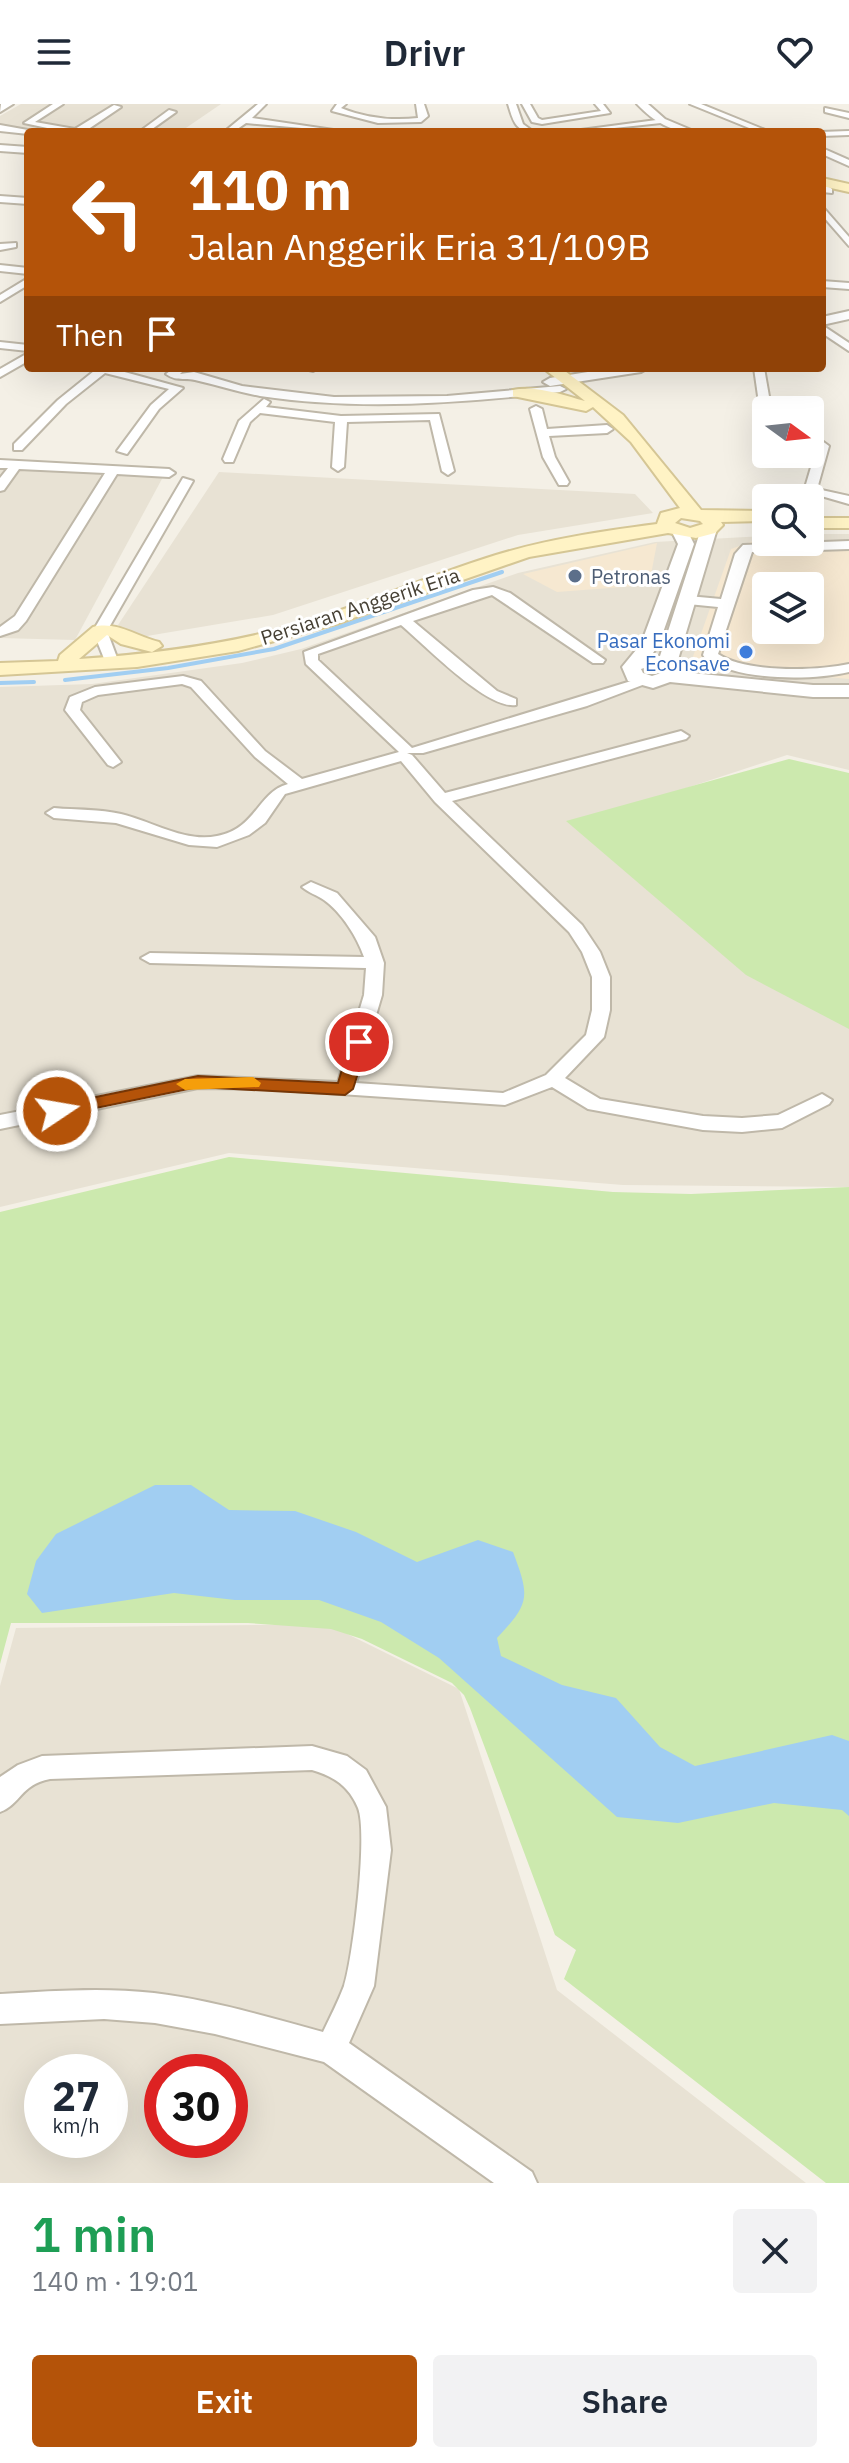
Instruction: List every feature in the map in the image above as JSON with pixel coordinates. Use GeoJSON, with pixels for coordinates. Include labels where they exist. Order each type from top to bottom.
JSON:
{"type":"FeatureCollection","features":[{"type":"Feature","properties":{"kind":"main road"},"geometry":{"type":"LineString","coordinates":[[826,188],[849,189]]}},
{"type":"Feature","properties":{"kind":"main road"},"geometry":{"type":"LineString","coordinates":[[526,381],[600,377],[594,405],[672,523],[752,517]]}},
{"type":"Feature","properties":{"kind":"main road"},"geometry":{"type":"LineString","coordinates":[[559,379],[638,439],[664,478],[706,521],[752,523]]}},
{"type":"Feature","properties":{"kind":"main road"},"geometry":{"type":"LineString","coordinates":[[526,381],[548,396],[594,405]]}},
{"type":"Feature","properties":{"kind":"main road"},"geometry":{"type":"LineString","coordinates":[[824,516],[849,516]]}},
{"type":"Feature","properties":{"kind":"main road","name":"Persiaran Anggerik Eria"},"geometry":{"type":"LineString","coordinates":[[0,662],[118,658],[152,646],[206,638],[276,622],[520,544],[672,523]]}},
{"type":"Feature","properties":{"kind":"main road","name":"Persiaran Anggerik Eria"},"geometry":{"type":"LineString","coordinates":[[0,669],[118,658],[274,637],[517,555],[672,523]]}},
{"type":"Feature","properties":{"kind":"main road"},"geometry":{"type":"LineString","coordinates":[[824,523],[849,523]]}},
{"type":"Feature","properties":{"kind":"main road"},"geometry":{"type":"LineString","coordinates":[[67,659],[107,629],[128,640],[152,646]]}},
{"type":"Feature","properties":{"kind":"street"},"geometry":{"type":"LineString","coordinates":[[0,109],[8,104]]}},
{"type":"Feature","properties":{"kind":"street"},"geometry":{"type":"LineString","coordinates":[[0,128],[31,128],[59,104]]}},
{"type":"Feature","properties":{"kind":"street"},"geometry":{"type":"LineString","coordinates":[[234,128],[262,104]]}},
{"type":"Feature","properties":{"kind":"street"},"geometry":{"type":"LineString","coordinates":[[342,104],[335,109],[358,117],[421,120],[424,116],[420,104]]}},
{"type":"Feature","properties":{"kind":"street"},"geometry":{"type":"LineString","coordinates":[[512,104],[519,125],[524,128]]}},
{"type":"Feature","properties":{"kind":"street"},"geometry":{"type":"LineString","coordinates":[[526,104],[535,120],[542,122],[606,113],[599,104]]}},
{"type":"Feature","properties":{"kind":"street"},"geometry":{"type":"LineString","coordinates":[[642,104],[663,122],[680,128]]}},
{"type":"Feature","properties":{"kind":"street"},"geometry":{"type":"LineString","coordinates":[[694,104],[756,128]]}},
{"type":"Feature","properties":{"kind":"street"},"geometry":{"type":"LineString","coordinates":[[80,128],[117,107]]}},
{"type":"Feature","properties":{"kind":"street"},"geometry":{"type":"LineString","coordinates":[[828,110],[849,116]]}},
{"type":"Feature","properties":{"kind":"street"},"geometry":{"type":"LineString","coordinates":[[149,128],[172,112]]}},
{"type":"Feature","properties":{"kind":"street"},"geometry":{"type":"LineString","coordinates":[[245,120],[304,128]]}},
{"type":"Feature","properties":{"kind":"street"},"geometry":{"type":"LineString","coordinates":[[622,128],[663,122]]}},
{"type":"Feature","properties":{"kind":"street"},"geometry":{"type":"LineString","coordinates":[[826,134],[849,133]]}},
{"type":"Feature","properties":{"kind":"street"},"geometry":{"type":"LineString","coordinates":[[1,144],[24,149]]}},
{"type":"Feature","properties":{"kind":"street"},"geometry":{"type":"LineString","coordinates":[[826,153],[849,163]]}},
{"type":"Feature","properties":{"kind":"street"},"geometry":{"type":"LineString","coordinates":[[0,199],[24,201]]}},
{"type":"Feature","properties":{"kind":"street"},"geometry":{"type":"LineString","coordinates":[[826,214],[849,243]]}},
{"type":"Feature","properties":{"kind":"street"},"geometry":{"type":"LineString","coordinates":[[0,247],[13,245]]}},
{"type":"Feature","properties":{"kind":"street"},"geometry":{"type":"LineString","coordinates":[[0,268],[24,271]]}},
{"type":"Feature","properties":{"kind":"street"},"geometry":{"type":"LineString","coordinates":[[0,299],[24,284]]}},
{"type":"Feature","properties":{"kind":"street"},"geometry":{"type":"LineString","coordinates":[[826,284],[849,286]]}},
{"type":"Feature","properties":{"kind":"street"},"geometry":{"type":"LineString","coordinates":[[826,325],[849,315]]}},
{"type":"Feature","properties":{"kind":"street"},"geometry":{"type":"LineString","coordinates":[[826,326],[849,326]]}},
{"type":"Feature","properties":{"kind":"street"},"geometry":{"type":"LineString","coordinates":[[826,328],[845,345]]}},
{"type":"Feature","properties":{"kind":"street"},"geometry":{"type":"LineString","coordinates":[[0,345],[24,348]]}},
{"type":"Feature","properties":{"kind":"street"},"geometry":{"type":"LineString","coordinates":[[0,374],[24,359]]}},
{"type":"Feature","properties":{"kind":"street"},"geometry":{"type":"LineString","coordinates":[[18,447],[97,372]]}},
{"type":"Feature","properties":{"kind":"street"},"geometry":{"type":"LineString","coordinates":[[112,372],[177,388],[155,407],[123,451]]}},
{"type":"Feature","properties":{"kind":"street"},"geometry":{"type":"LineString","coordinates":[[197,372],[225,386],[274,394],[394,402],[452,396],[526,381],[600,377],[623,372]]}},
{"type":"Feature","properties":{"kind":"street"},"geometry":{"type":"LineString","coordinates":[[760,372],[764,396]]}},
{"type":"Feature","properties":{"kind":"street"},"geometry":{"type":"LineString","coordinates":[[229,459],[245,421],[274,394]]}},
{"type":"Feature","properties":{"kind":"street"},"geometry":{"type":"LineString","coordinates":[[256,409],[341,419],[435,416],[448,471]]}},
{"type":"Feature","properties":{"kind":"street"},"geometry":{"type":"LineString","coordinates":[[536,409],[549,457],[563,482]]}},
{"type":"Feature","properties":{"kind":"street"},"geometry":{"type":"LineString","coordinates":[[338,467],[341,419]]}},
{"type":"Feature","properties":{"kind":"street"},"geometry":{"type":"LineString","coordinates":[[542,433],[607,429]]}},
{"type":"Feature","properties":{"kind":"street"},"geometry":{"type":"LineString","coordinates":[[0,464],[196,473],[196,477],[187,481],[106,617],[107,629],[118,658]]}},
{"type":"Feature","properties":{"kind":"street"},"geometry":{"type":"LineString","coordinates":[[0,487],[16,465]]}},
{"type":"Feature","properties":{"kind":"street"},"geometry":{"type":"LineString","coordinates":[[817,468],[810,491],[849,500]]}},
{"type":"Feature","properties":{"kind":"street"},"geometry":{"type":"LineString","coordinates":[[0,632],[13,627],[21,618],[113,470]]}},
{"type":"Feature","properties":{"kind":"street"},"geometry":{"type":"LineString","coordinates":[[670,670],[706,521]]}},
{"type":"Feature","properties":{"kind":"street"},"geometry":{"type":"LineString","coordinates":[[638,671],[686,544],[672,523]]}},
{"type":"Feature","properties":{"kind":"street"},"geometry":{"type":"LineString","coordinates":[[847,545],[748,548],[742,554],[710,655],[715,661],[781,670],[832,673],[849,668]]}},
{"type":"Feature","properties":{"kind":"street"},"geometry":{"type":"LineString","coordinates":[[0,1122],[198,1082],[505,1099],[553,1079],[595,1037],[601,1010],[601,977],[591,952],[576,929],[441,799],[408,753],[309,658],[315,650],[478,593],[493,591],[505,596],[598,660]]}},
{"type":"Feature","properties":{"kind":"street"},"geometry":{"type":"LineString","coordinates":[[690,597],[727,601]]}},
{"type":"Feature","properties":{"kind":"street"},"geometry":{"type":"LineString","coordinates":[[404,620],[492,694],[511,702]]}},
{"type":"Feature","properties":{"kind":"street"},"geometry":{"type":"LineString","coordinates":[[54,813],[118,818],[189,840],[217,842],[243,832],[259,820],[279,791],[297,783],[582,703],[653,661],[670,670],[720,682],[813,691],[849,691]]}},
{"type":"Feature","properties":{"kind":"street"},"geometry":{"type":"LineString","coordinates":[[113,762],[72,710],[75,700],[95,691],[183,680],[196,684],[260,754],[297,783]]}},
{"type":"Feature","properties":{"kind":"street"},"geometry":{"type":"LineString","coordinates":[[441,799],[681,736]]}},
{"type":"Feature","properties":{"kind":"street"},"geometry":{"type":"LineString","coordinates":[[311,887],[331,897],[366,937],[375,963],[373,995],[345,1089]]}},
{"type":"Feature","properties":{"kind":"street"},"geometry":{"type":"LineString","coordinates":[[150,958],[375,963]]}},
{"type":"Feature","properties":{"kind":"street"},"geometry":{"type":"LineString","coordinates":[[553,1079],[595,1104],[703,1123],[742,1125],[782,1121],[822,1100]]}},
{"type":"Feature","properties":{"kind":"street"},"geometry":{"type":"LineString","coordinates":[[0,1799],[7,1787],[22,1775],[50,1767],[312,1758],[337,1765],[356,1779],[372,1807],[377,1850],[359,1986],[331,2049]]}},
{"type":"Feature","properties":{"kind":"street"},"geometry":{"type":"LineString","coordinates":[[0,2009],[104,2004],[155,2008],[215,2019],[331,2049],[521,2183]]}},
{"type":"Feature","properties":{"kind":"shaded area"},"geometry":{"type":"Polygon","coordinates":[[[21,104],[221,104],[186,128],[27,128],[0,125],[0,116],[21,104]]]}},
{"type":"Feature","properties":{"kind":"shaded area"},"geometry":{"type":"Polygon","coordinates":[[[0,468],[163,477],[75,640],[0,638],[0,468]]]}},
{"type":"Feature","properties":{"kind":"shaded area"},"geometry":{"type":"Polygon","coordinates":[[[219,472],[635,494],[653,513],[518,535],[273,615],[135,638],[118,625],[219,472]]]}},
{"type":"Feature","properties":{"kind":"shaded area"},"geometry":{"type":"Polygon","coordinates":[[[824,534],[849,534],[849,770],[787,755],[580,823],[849,1020],[849,1187],[623,1185],[229,1153],[0,1207],[0,687],[92,684],[242,663],[301,649],[518,573],[655,542],[752,537],[752,556],[824,556],[824,534]]]}},
{"type":"Feature","properties":{"kind":"shaded area"},"geometry":{"type":"Polygon","coordinates":[[[752,541],[752,556],[824,556],[824,541],[849,542],[849,679],[690,665],[731,549],[752,541]]]}},
{"type":"Feature","properties":{"kind":"shaded area"},"geometry":{"type":"Polygon","coordinates":[[[657,543],[649,585],[557,592],[523,574],[657,543]]]}},
{"type":"Feature","properties":{"kind":"shaded area"},"geometry":{"type":"Polygon","coordinates":[[[327,1624],[459,1689],[557,1990],[806,2183],[0,2183],[0,1686],[16,1628],[327,1624]]]}},
{"type":"Feature","properties":{"kind":"green space"},"geometry":{"type":"Polygon","coordinates":[[[789,759],[849,773],[849,1029],[746,975],[566,821],[789,759]]]}},
{"type":"Feature","properties":{"kind":"green space"},"geometry":{"type":"Polygon","coordinates":[[[229,1157],[613,1192],[691,1194],[849,1187],[849,2183],[826,2183],[564,1979],[576,1950],[555,1935],[470,1708],[464,1695],[452,1683],[362,1639],[331,1629],[248,1623],[11,1623],[0,1664],[0,1212],[229,1157]]]}},
{"type":"Feature","properties":{"kind":"water"},"geometry":{"type":"Polygon","coordinates":[[[155,1485],[191,1485],[229,1510],[295,1511],[356,1532],[417,1562],[478,1540],[513,1552],[524,1599],[516,1616],[497,1638],[501,1656],[562,1685],[616,1698],[660,1747],[695,1766],[832,1735],[849,1741],[849,1816],[842,1810],[774,1803],[678,1823],[617,1817],[439,1658],[381,1622],[319,1600],[235,1600],[174,1593],[42,1613],[27,1594],[36,1561],[56,1534],[155,1485]]]}},
{"type":"Feature","properties":{"kind":"waterway"},"geometry":{"type":"LineString","coordinates":[[65,680],[168,668],[274,649],[502,572]]}},
{"type":"Feature","properties":{"kind":"waterway"},"geometry":{"type":"LineString","coordinates":[[0,683],[34,682]]}},
{"type":"Feature","properties":{"kind":"slow traffic"},"geometry":{"type":"LineString","coordinates":[[185,1084],[253,1083]]}},
{"type":"Feature","properties":{"kind":"place","name":"Petronas"},"geometry":{"type":"Point","coordinates":[575,576]}},
{"type":"Feature","properties":{"kind":"place","name":"Pasar Ekonomi Econsave"},"geometry":{"type":"Point","coordinates":[746,652]}},
{"type":"Feature","properties":{"kind":"route"},"geometry":{"type":"LineString","coordinates":[[57,1111],[198,1082],[345,1089],[359,1042]]}}]}
